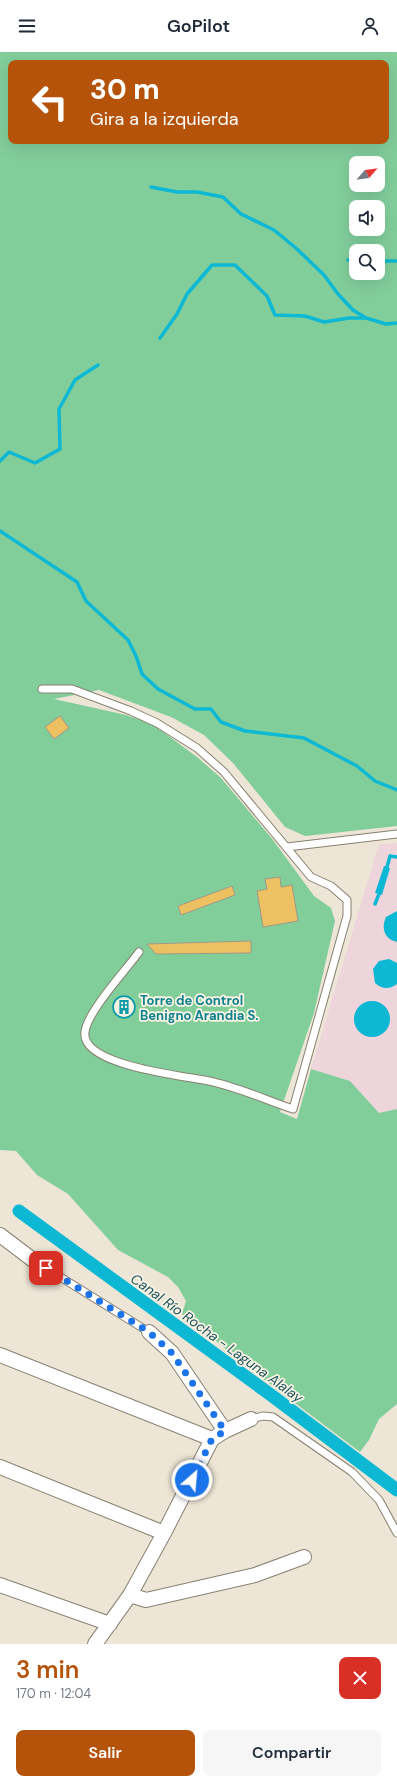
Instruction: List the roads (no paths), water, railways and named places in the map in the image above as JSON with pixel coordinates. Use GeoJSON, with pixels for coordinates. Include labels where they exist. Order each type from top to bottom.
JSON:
{"type":"FeatureCollection","features":[{"type":"Feature","properties":{"kind":"street"},"geometry":{"type":"LineString","coordinates":[[0,1235],[34,1260]]}},
{"type":"Feature","properties":{"kind":"street"},"geometry":{"type":"LineString","coordinates":[[149,1332],[172,1353],[225,1431]]}},
{"type":"Feature","properties":{"kind":"street"},"geometry":{"type":"LineString","coordinates":[[0,1355],[212,1439]]}},
{"type":"Feature","properties":{"kind":"street"},"geometry":{"type":"LineString","coordinates":[[95,1644],[130,1595],[164,1533],[212,1439],[251,1419]]}},
{"type":"Feature","properties":{"kind":"street"},"geometry":{"type":"LineString","coordinates":[[0,1467],[164,1533]]}},
{"type":"Feature","properties":{"kind":"street"},"geometry":{"type":"LineString","coordinates":[[130,1595],[146,1600],[255,1575],[304,1557]]}},
{"type":"Feature","properties":{"kind":"street"},"geometry":{"type":"LineString","coordinates":[[0,1584],[110,1624]]}},
{"type":"Feature","properties":{"kind":"lane"},"geometry":{"type":"LineString","coordinates":[[42,689],[72,689],[131,711],[157,723],[197,748],[224,772],[311,877],[331,886],[347,900],[347,916],[293,1109],[210,1082],[156,1073],[122,1063],[94,1051],[86,1043],[85,1032],[89,1018],[139,952]]}},
{"type":"Feature","properties":{"kind":"lane"},"geometry":{"type":"LineString","coordinates":[[287,847],[397,834]]}},
{"type":"Feature","properties":{"kind":"lane"},"geometry":{"type":"LineString","coordinates":[[34,1260],[149,1332]]}},
{"type":"Feature","properties":{"kind":"lane"},"geometry":{"type":"LineString","coordinates":[[251,1419],[263,1416],[273,1417],[352,1472],[380,1500],[397,1533]]}},
{"type":"Feature","properties":{"kind":"water"},"geometry":{"type":"Polygon","coordinates":[[[384,866],[390,868],[382,895],[375,893],[384,866]]]}},
{"type":"Feature","properties":{"kind":"water"},"geometry":{"type":"Polygon","coordinates":[[[397,911],[397,942],[386,936],[384,925],[386,917],[397,911]]]}},
{"type":"Feature","properties":{"kind":"water"},"geometry":{"type":"Polygon","coordinates":[[[389,959],[397,963],[397,984],[386,988],[380,987],[375,983],[373,969],[379,961],[389,959]]]}},
{"type":"Feature","properties":{"kind":"water"},"geometry":{"type":"Polygon","coordinates":[[[372,1001],[385,1006],[390,1019],[385,1032],[372,1037],[359,1032],[354,1019],[359,1006],[372,1001]]]}},
{"type":"Feature","properties":{"kind":"waterway"},"geometry":{"type":"LineString","coordinates":[[151,187],[177,192],[197,192],[223,197],[241,214],[274,230],[297,249],[324,275],[338,294],[353,310],[366,318]]}},
{"type":"Feature","properties":{"kind":"waterway"},"geometry":{"type":"LineString","coordinates":[[385,261],[397,261]]}},
{"type":"Feature","properties":{"kind":"waterway"},"geometry":{"type":"LineString","coordinates":[[160,338],[177,314],[187,294],[212,265],[235,265],[267,296],[275,315],[305,316],[324,322],[349,318],[366,318],[386,324],[397,323]]}},
{"type":"Feature","properties":{"kind":"waterway"},"geometry":{"type":"LineString","coordinates":[[0,461],[9,452],[35,463],[60,449],[59,409],[75,380],[98,365]]}},
{"type":"Feature","properties":{"kind":"waterway"},"geometry":{"type":"LineString","coordinates":[[0,531],[77,582],[86,601],[128,640],[136,656],[142,674],[158,689],[195,709],[211,709],[221,722],[245,731],[304,738],[357,766],[375,781],[397,790]]}},
{"type":"Feature","properties":{"kind":"waterway"},"geometry":{"type":"LineString","coordinates":[[387,867],[390,856],[397,857]]}},
{"type":"Feature","properties":{"kind":"waterway"},"geometry":{"type":"LineString","coordinates":[[375,904],[379,894]]}},
{"type":"Feature","properties":{"kind":"waterway","name":"Canal Río Rocha - Laguna Alalay"},"geometry":{"type":"LineString","coordinates":[[19,1211],[271,1395],[397,1490]]}},
{"type":"Feature","properties":{"kind":"place","name":"Torre de Control Benigno Arandia S."},"geometry":{"type":"Point","coordinates":[124,1007]}}]}
